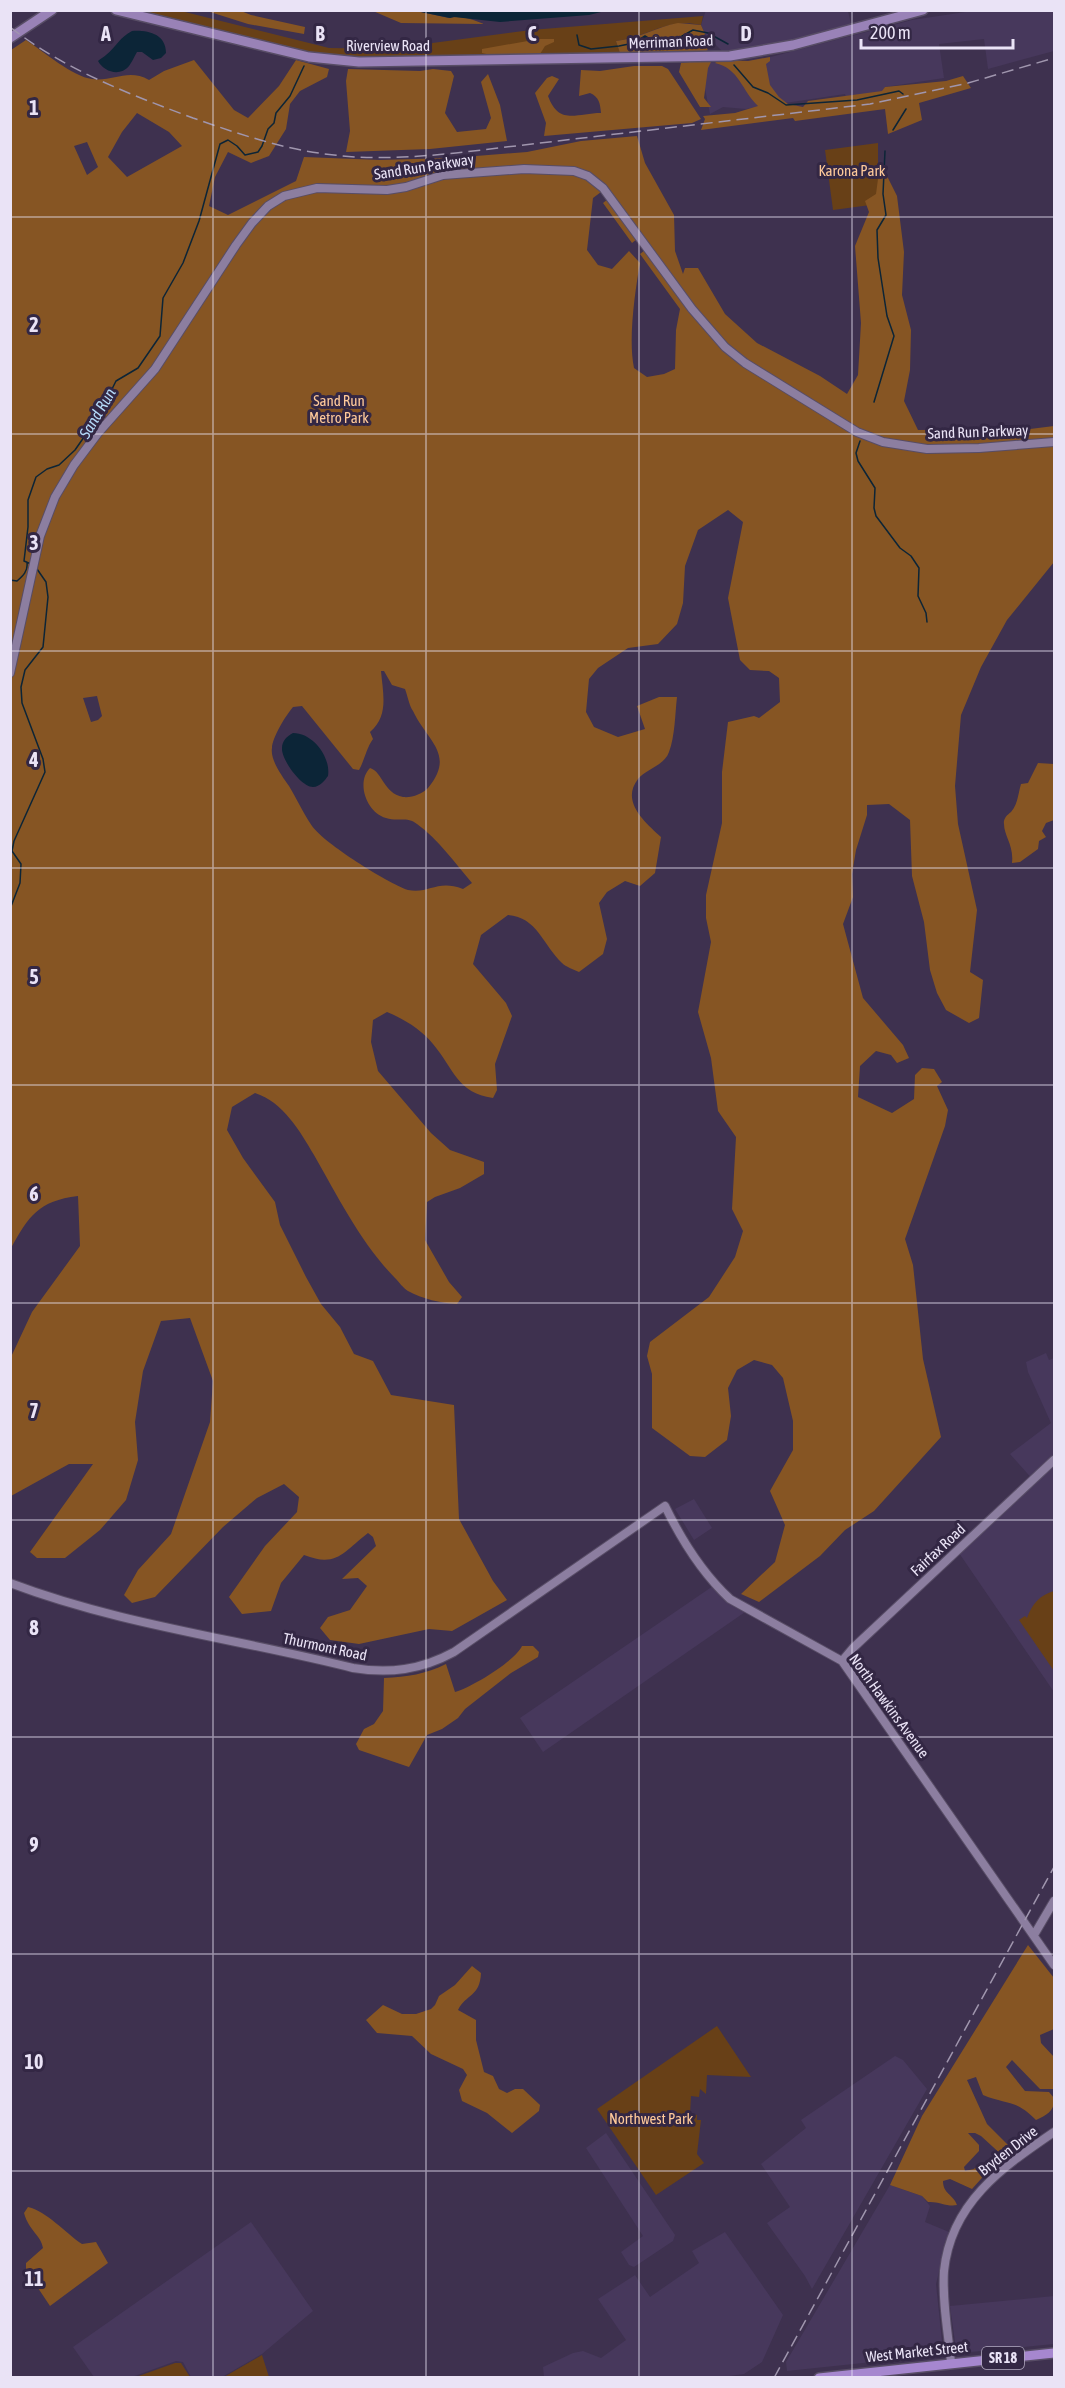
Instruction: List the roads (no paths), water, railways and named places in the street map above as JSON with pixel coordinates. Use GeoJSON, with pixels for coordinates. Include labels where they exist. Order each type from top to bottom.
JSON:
{"type":"FeatureCollection","features":[{"type":"Feature","properties":{"kind":"main road"},"geometry":{"type":"LineString","coordinates":[[28,27],[40,10]]}},
{"type":"Feature","properties":{"kind":"main road"},"geometry":{"type":"LineString","coordinates":[[10,39],[52,10]]}},
{"type":"Feature","properties":{"kind":"main road","name":"Riverview Road"},"geometry":{"type":"LineString","coordinates":[[116,10],[328,60],[371,62],[595,60]]}},
{"type":"Feature","properties":{"kind":"main road","name":"Merriman Road"},"geometry":{"type":"LineString","coordinates":[[595,60],[730,56],[753,53],[793,45],[923,10]]}},
{"type":"Feature","properties":{"kind":"main road","name":"West Market Street"},"geometry":{"type":"LineString","coordinates":[[819,2378],[951,2362],[1054,2353]]}},
{"type":"Feature","properties":{"kind":"street","name":"Sand Run Parkway"},"geometry":{"type":"LineString","coordinates":[[10,673],[40,536],[49,510],[68,475],[105,424],[155,369],[252,223],[273,202],[300,191],[325,187],[387,190],[406,187],[443,175],[498,170],[562,169],[579,172],[603,188],[692,309],[725,347],[745,363],[826,414],[874,439],[917,448],[979,448],[1054,442]]}},
{"type":"Feature","properties":{"kind":"street","name":"Fairfax Road"},"geometry":{"type":"LineString","coordinates":[[842,1661],[853,1648],[1054,1460]]}},
{"type":"Feature","properties":{"kind":"street","name":"North Hawkins Avenue"},"geometry":{"type":"LineString","coordinates":[[665,1506],[684,1541],[716,1585],[730,1599],[842,1661],[1054,1965]]}},
{"type":"Feature","properties":{"kind":"street","name":"Thurmont Road"},"geometry":{"type":"LineString","coordinates":[[10,1583],[65,1603],[141,1622],[352,1668],[377,1672],[396,1671],[429,1664],[454,1652],[665,1506]]}},
{"type":"Feature","properties":{"kind":"street"},"geometry":{"type":"LineString","coordinates":[[1034,1935],[1054,1901]]}},
{"type":"Feature","properties":{"kind":"street","name":"Bryden Drive"},"geometry":{"type":"LineString","coordinates":[[951,2362],[945,2269],[959,2224],[992,2178],[1054,2132]]}},
{"type":"Feature","properties":{"kind":"water"},"geometry":{"type":"Polygon","coordinates":[[[416,11],[605,11],[589,15],[500,22],[450,18],[416,11]]]}},
{"type":"Feature","properties":{"kind":"water"},"geometry":{"type":"Polygon","coordinates":[[[132,31],[144,31],[159,37],[163,41],[166,53],[161,58],[153,60],[142,52],[137,52],[129,66],[121,71],[112,72],[104,68],[98,61],[132,31]]]}},
{"type":"Feature","properties":{"kind":"water"},"geometry":{"type":"Polygon","coordinates":[[[293,733],[307,737],[324,754],[328,776],[318,786],[308,786],[298,778],[285,759],[283,743],[293,733]]]}},
{"type":"Feature","properties":{"kind":"waterway"},"geometry":{"type":"LineString","coordinates":[[577,35],[579,45],[591,49],[634,43],[645,36],[656,43],[668,44],[693,30],[708,33],[728,44]]}},
{"type":"Feature","properties":{"kind":"waterway"},"geometry":{"type":"LineString","coordinates":[[734,65],[753,87],[768,93],[786,105],[857,100],[899,91],[903,94]]}},
{"type":"Feature","properties":{"kind":"waterway","name":"Sand Run"},"geometry":{"type":"LineString","coordinates":[[31,564],[24,561],[28,500],[36,477],[47,469],[59,465],[75,450],[98,417],[116,381],[138,368],[160,336],[163,298],[183,263],[199,221],[220,144],[228,140],[245,155],[258,152],[268,129],[274,123],[276,113],[290,96],[304,66]]}},
{"type":"Feature","properties":{"kind":"waterway"},"geometry":{"type":"LineString","coordinates":[[893,130],[906,109]]}},
{"type":"Feature","properties":{"kind":"waterway"},"geometry":{"type":"LineString","coordinates":[[874,402],[894,336],[887,316],[878,258],[877,230],[886,215],[883,194],[885,151]]}},
{"type":"Feature","properties":{"kind":"waterway"},"geometry":{"type":"LineString","coordinates":[[860,441],[856,453],[858,461],[875,488],[876,516],[900,548],[911,556],[919,568],[918,596],[926,613],[927,622]]}},
{"type":"Feature","properties":{"kind":"waterway"},"geometry":{"type":"LineString","coordinates":[[10,580],[17,581],[26,571],[27,563]]}},
{"type":"Feature","properties":{"kind":"waterway","name":"Sand Run"},"geometry":{"type":"LineString","coordinates":[[10,909],[20,883],[21,864],[12,851],[14,841],[45,772],[43,759],[22,703],[21,687],[25,670],[43,647],[48,597],[46,582],[37,569]]}},
{"type":"Feature","properties":{"kind":"railway"},"geometry":{"type":"LineString","coordinates":[[10,27],[53,56],[98,80],[193,118],[280,145],[316,153],[380,158],[456,153],[870,104],[968,83],[1054,58]]}},
{"type":"Feature","properties":{"kind":"railway"},"geometry":{"type":"LineString","coordinates":[[774,2378],[1054,1867]]}},
{"type":"Feature","properties":{"kind":"park label","name":"Karona Park"},"geometry":{"type":"Point","coordinates":[852,171]}},
{"type":"Feature","properties":{"kind":"park label","name":"Sand Run Metro Park"},"geometry":{"type":"Point","coordinates":[339,410]}},
{"type":"Feature","properties":{"kind":"park label","name":"Northwest Park"},"geometry":{"type":"Point","coordinates":[651,2119]}}]}
